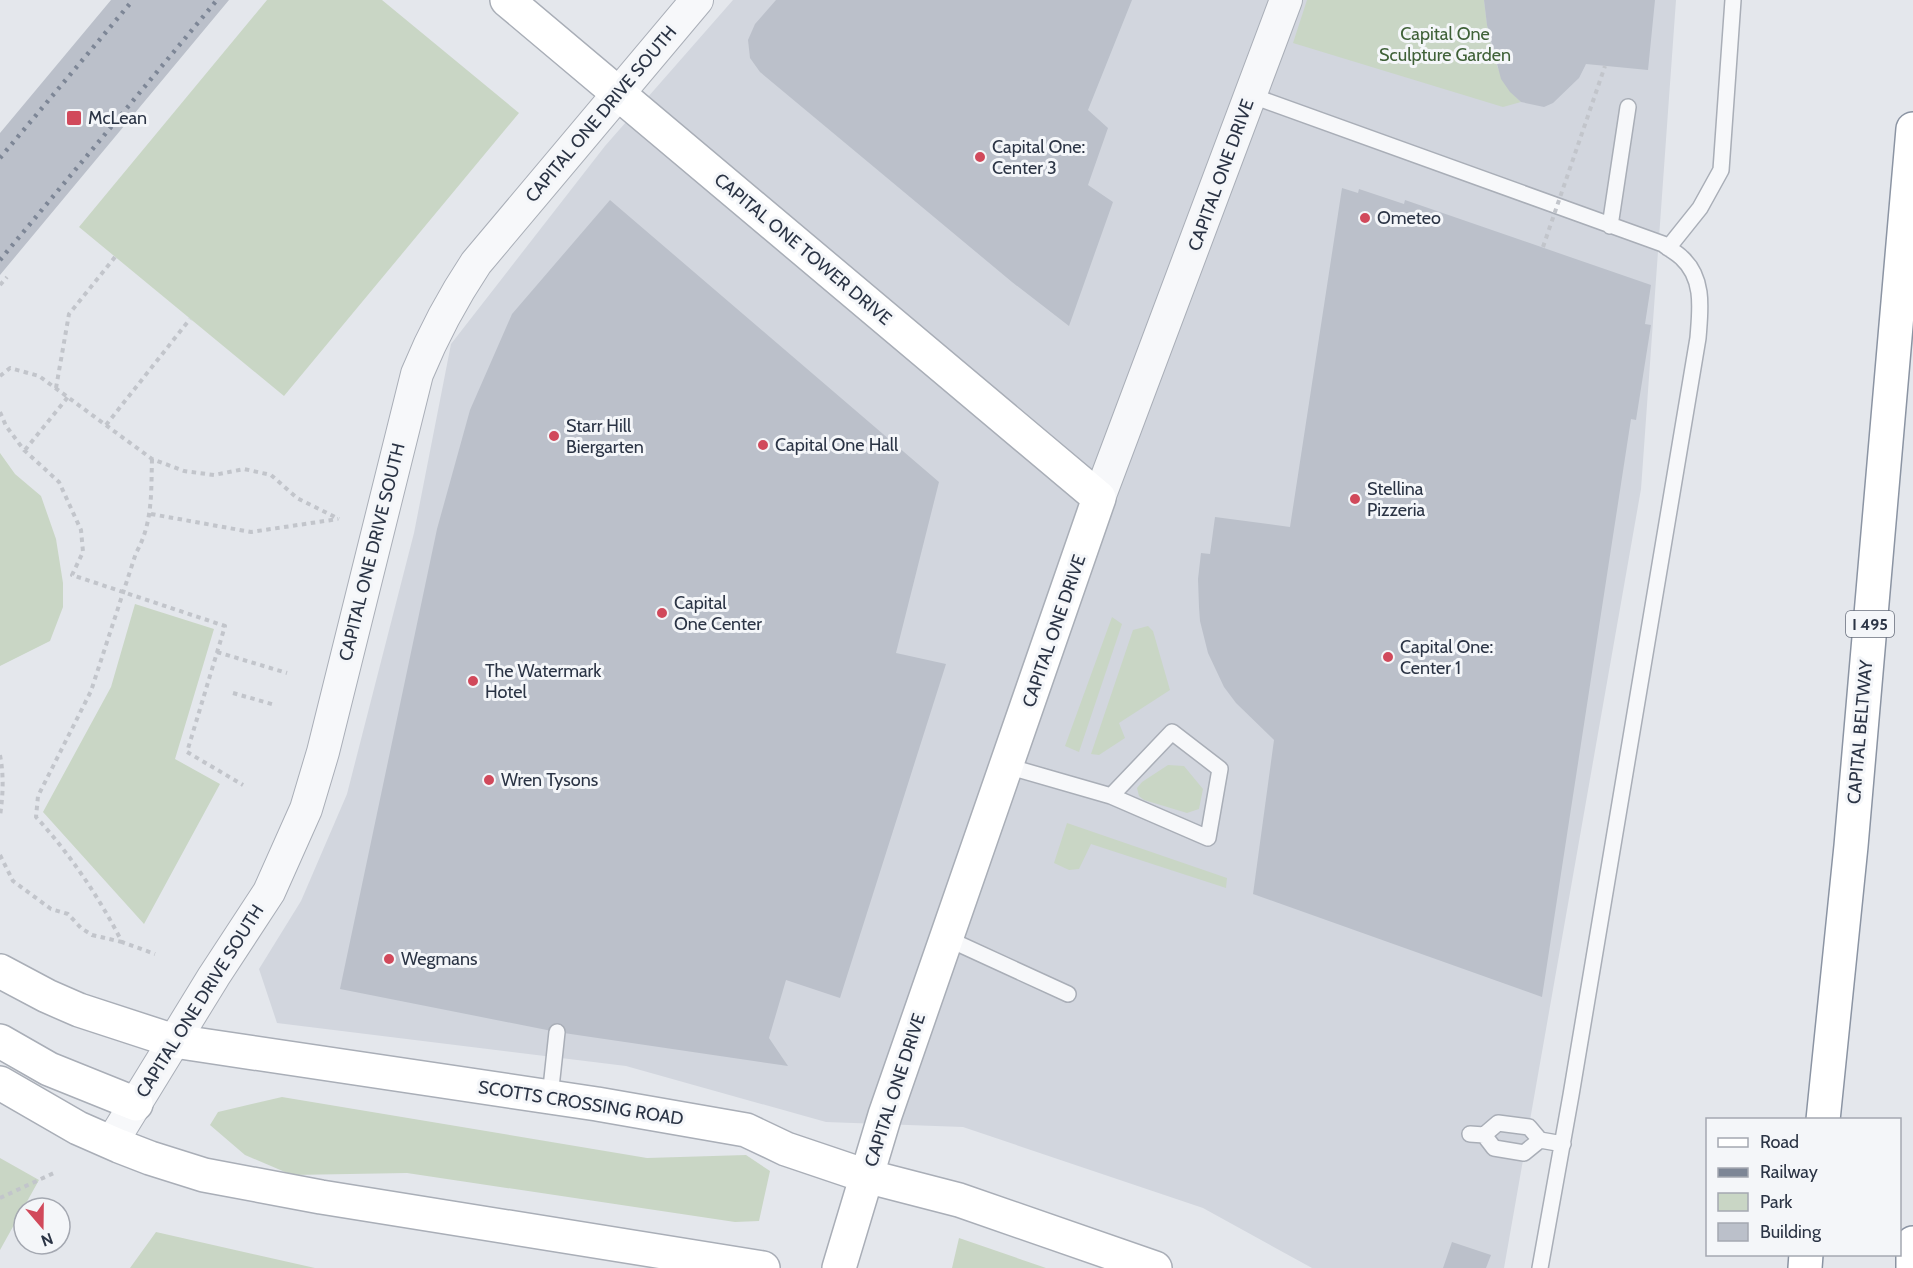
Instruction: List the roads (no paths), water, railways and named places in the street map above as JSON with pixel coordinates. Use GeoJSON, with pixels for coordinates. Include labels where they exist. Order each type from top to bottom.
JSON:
{"type":"FeatureCollection","features":[{"type":"Feature","properties":{"kind":"main road","name":"CAPITAL ONE TOWER DRIVE"},"geometry":{"type":"LineString","coordinates":[[507,0],[1099,498]]}},
{"type":"Feature","properties":{"kind":"main road","name":"CAPITAL BELTWAY"},"geometry":{"type":"LineString","coordinates":[[1823,1118],[1851,846],[1913,129]]}},
{"type":"Feature","properties":{"kind":"main road","name":"CAPITAL ONE DRIVE"},"geometry":{"type":"LineString","coordinates":[[838,1268],[866,1176],[946,938],[1099,498]]}},
{"type":"Feature","properties":{"kind":"main road","name":"SCOTTS CROSSING ROAD"},"geometry":{"type":"LineString","coordinates":[[0,971],[79,1010],[174,1041],[550,1097],[746,1130],[786,1149],[866,1176],[959,1200],[1155,1268]]}},
{"type":"Feature","properties":{"kind":"main road"},"geometry":{"type":"LineString","coordinates":[[0,1041],[49,1069],[136,1104]]}},
{"type":"Feature","properties":{"kind":"main road"},"geometry":{"type":"LineString","coordinates":[[0,1083],[78,1128],[150,1158],[204,1175],[763,1268]]}},
{"type":"Feature","properties":{"kind":"main road"},"geometry":{"type":"LineString","coordinates":[[1913,1243],[1913,1268]]}},
{"type":"Feature","properties":{"kind":"street","name":"CAPITAL ONE DRIVE SOUTH"},"geometry":{"type":"LineString","coordinates":[[112,1142],[213,976],[269,892],[306,809],[323,752],[417,374],[452,298],[476,263],[697,0]]}},
{"type":"Feature","properties":{"kind":"street","name":"CAPITAL ONE DRIVE"},"geometry":{"type":"LineString","coordinates":[[1099,498],[1286,0]]}},
{"type":"Feature","properties":{"kind":"lane"},"geometry":{"type":"LineString","coordinates":[[1668,248],[1700,208],[1721,170],[1732,0]]}},
{"type":"Feature","properties":{"kind":"lane"},"geometry":{"type":"LineString","coordinates":[[1250,95],[1640,235],[1662,244],[1682,258],[1695,275],[1700,296],[1698,338],[1563,1144],[1540,1268]]}},
{"type":"Feature","properties":{"kind":"lane"},"geometry":{"type":"LineString","coordinates":[[1610,226],[1628,107]]}},
{"type":"Feature","properties":{"kind":"lane"},"geometry":{"type":"LineString","coordinates":[[1007,766],[1111,796],[1208,838],[1220,769],[1172,732],[1111,796]]}},
{"type":"Feature","properties":{"kind":"lane"},"geometry":{"type":"LineString","coordinates":[[946,938],[1068,994]]}},
{"type":"Feature","properties":{"kind":"lane"},"geometry":{"type":"LineString","coordinates":[[550,1097],[557,1032]]}},
{"type":"Feature","properties":{"kind":"lane"},"geometry":{"type":"LineString","coordinates":[[1540,1140],[1524,1153],[1494,1148],[1477,1135],[1498,1123],[1529,1127],[1540,1140],[1563,1144]]}},
{"type":"Feature","properties":{"kind":"railway"},"geometry":{"type":"LineString","coordinates":[[0,158],[133,0]]}},
{"type":"Feature","properties":{"kind":"railway"},"geometry":{"type":"LineString","coordinates":[[0,260],[217,0]]}},
{"type":"Feature","properties":{"kind":"place","name":"McLean"},"geometry":{"type":"Point","coordinates":[74,118]}},
{"type":"Feature","properties":{"kind":"place","name":"Capital One: Center 3"},"geometry":{"type":"Point","coordinates":[980,157]}},
{"type":"Feature","properties":{"kind":"place","name":"Ometeo"},"geometry":{"type":"Point","coordinates":[1365,218]}},
{"type":"Feature","properties":{"kind":"place","name":"Starr Hill Biergarten"},"geometry":{"type":"Point","coordinates":[554,436]}},
{"type":"Feature","properties":{"kind":"place","name":"Capital One Hall"},"geometry":{"type":"Point","coordinates":[763,445]}},
{"type":"Feature","properties":{"kind":"place","name":"Stellina Pizzeria"},"geometry":{"type":"Point","coordinates":[1355,499]}},
{"type":"Feature","properties":{"kind":"place","name":"Capital One Center"},"geometry":{"type":"Point","coordinates":[662,613]}},
{"type":"Feature","properties":{"kind":"place","name":"Capital One: Center 1"},"geometry":{"type":"Point","coordinates":[1388,657]}},
{"type":"Feature","properties":{"kind":"place","name":"The Watermark Hotel"},"geometry":{"type":"Point","coordinates":[473,681]}},
{"type":"Feature","properties":{"kind":"place","name":"Wren Tysons"},"geometry":{"type":"Point","coordinates":[489,780]}},
{"type":"Feature","properties":{"kind":"place","name":"Wegmans"},"geometry":{"type":"Point","coordinates":[389,959]}},
{"type":"Feature","properties":{"kind":"park label","name":"Capital One Sculpture Garden"},"geometry":{"type":"Point","coordinates":[1445,44]}}]}
